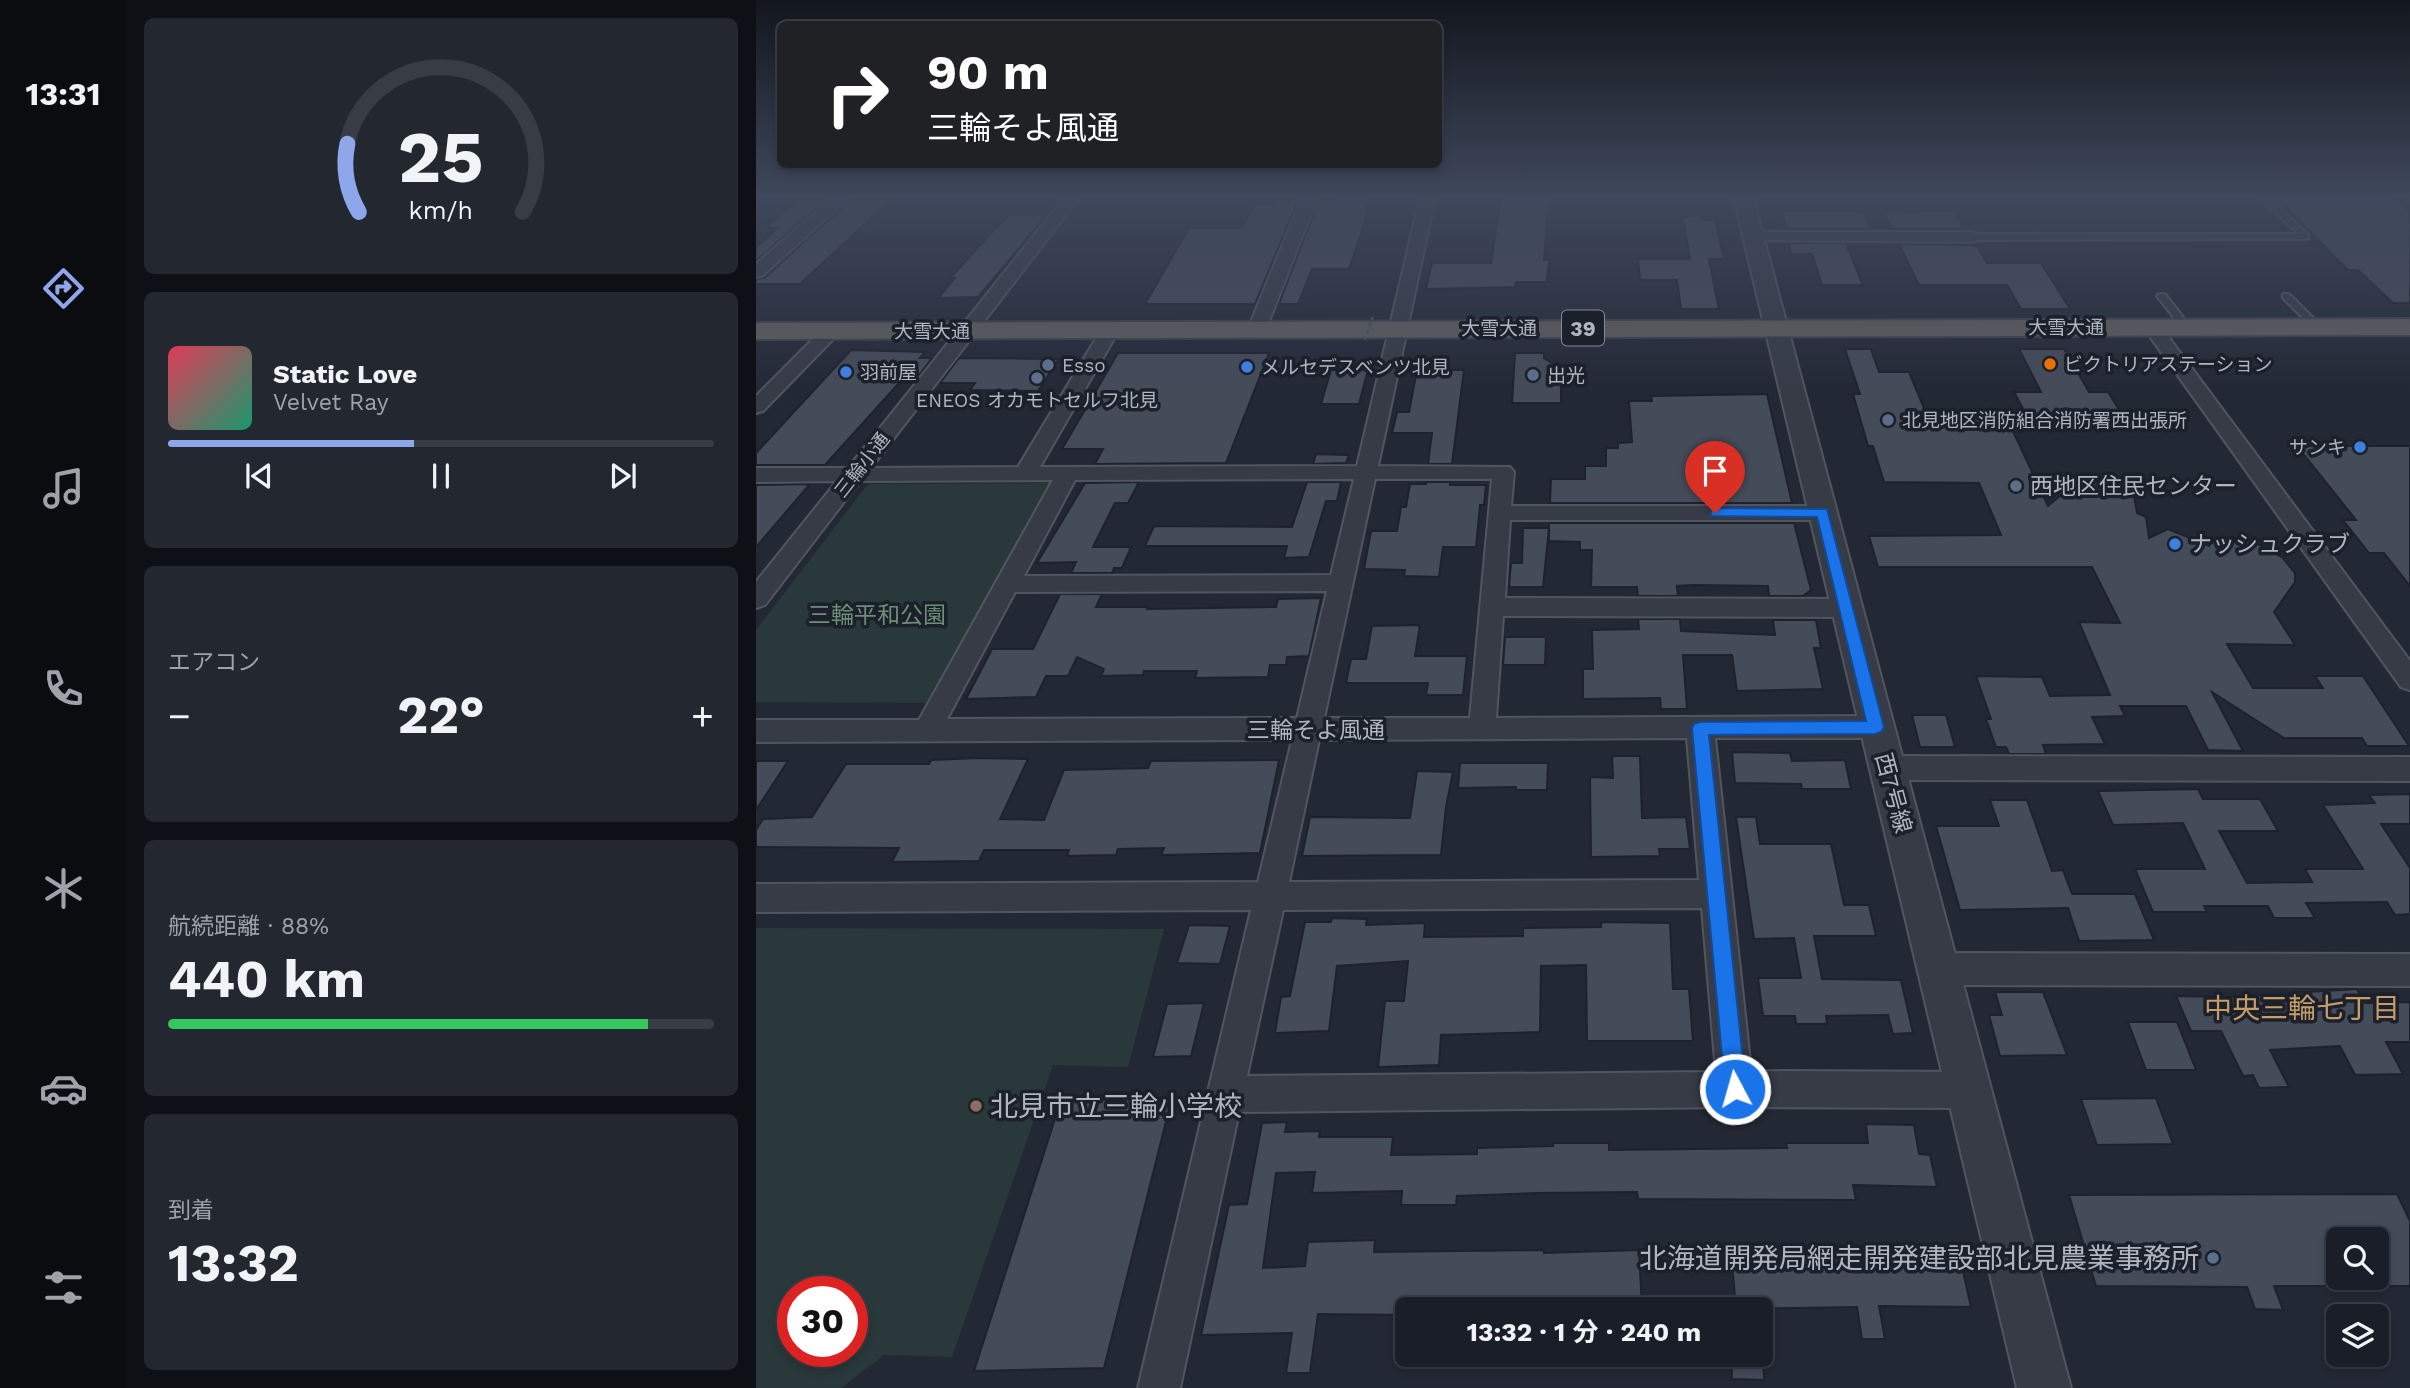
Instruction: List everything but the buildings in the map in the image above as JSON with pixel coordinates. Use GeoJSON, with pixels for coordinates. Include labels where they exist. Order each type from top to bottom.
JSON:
{"type":"FeatureCollection","features":[{"type":"Feature","properties":{"kind":"highway","name":"大雪大通"},"geometry":{"type":"LineString","coordinates":[[756,331],[1257,329],[1386,322],[1775,328],[2410,327]]}},
{"type":"Feature","properties":{"kind":"street","name":"三輪小通"},"geometry":{"type":"LineString","coordinates":[[756,599],[1021,263]]}},
{"type":"Feature","properties":{"kind":"street"},"geometry":{"type":"LineString","coordinates":[[1257,329],[1284,263]]}},
{"type":"Feature","properties":{"kind":"street"},"geometry":{"type":"LineString","coordinates":[[1159,1388],[1228,1094],[1268,898],[1365,473],[1386,322],[1406,263]]}},
{"type":"Feature","properties":{"kind":"street","name":"西7号線"},"geometry":{"type":"LineString","coordinates":[[1759,263],[2044,1388]]}},
{"type":"Feature","properties":{"kind":"street"},"geometry":{"type":"LineString","coordinates":[[2152,327],[2410,680]]}},
{"type":"Feature","properties":{"kind":"street"},"geometry":{"type":"LineString","coordinates":[[1025,474],[1110,330]]}},
{"type":"Feature","properties":{"kind":"street"},"geometry":{"type":"LineString","coordinates":[[756,407],[831,331]]}},
{"type":"Feature","properties":{"kind":"street"},"geometry":{"type":"LineString","coordinates":[[756,475],[1503,472],[1482,729]]}},
{"type":"Feature","properties":{"kind":"street"},"geometry":{"type":"LineString","coordinates":[[928,729],[1068,473]]}},
{"type":"Feature","properties":{"kind":"street"},"geometry":{"type":"LineString","coordinates":[[1501,513],[1822,513]]}},
{"type":"Feature","properties":{"kind":"street"},"geometry":{"type":"LineString","coordinates":[[1009,584],[1341,583]]}},
{"type":"Feature","properties":{"kind":"street"},"geometry":{"type":"LineString","coordinates":[[1493,607],[1846,608]]}},
{"type":"Feature","properties":{"kind":"street","name":"三輪そよ風通"},"geometry":{"type":"LineString","coordinates":[[756,731],[1875,727]]}},
{"type":"Feature","properties":{"kind":"street"},"geometry":{"type":"LineString","coordinates":[[1700,728],[1735,1089]]}},
{"type":"Feature","properties":{"kind":"street"},"geometry":{"type":"LineString","coordinates":[[1886,768],[2410,769]]}},
{"type":"Feature","properties":{"kind":"street"},"geometry":{"type":"LineString","coordinates":[[756,898],[1268,898],[1716,894]]}},
{"type":"Feature","properties":{"kind":"street"},"geometry":{"type":"LineString","coordinates":[[1938,969],[2410,970]]}},
{"type":"Feature","properties":{"kind":"street"},"geometry":{"type":"LineString","coordinates":[[1228,1094],[1735,1089],[1970,1090]]}},
{"type":"Feature","properties":{"kind":"lane"},"geometry":{"type":"LineString","coordinates":[[2162,296],[2186,327]]}},
{"type":"Feature","properties":{"kind":"lane"},"geometry":{"type":"LineString","coordinates":[[2286,296],[2317,327]]}},
{"type":"Feature","properties":{"kind":"path"},"geometry":{"type":"LineString","coordinates":[[1365,341],[1386,322]]}},
{"type":"Feature","properties":{"kind":"green space","name":"三輪平和公園"},"geometry":{"type":"Polygon","coordinates":[[[1051,483],[926,703],[756,702],[756,630],[868,484],[1051,483]]]}},
{"type":"Feature","properties":{"kind":"green space","name":"北見市立三輪小学校"},"geometry":{"type":"Polygon","coordinates":[[[756,928],[1164,929],[1128,1067],[1053,1065],[952,1357],[884,1355],[841,1388],[756,1388],[756,928]]]}},
{"type":"Feature","properties":{"kind":"place","name":"ビクトリアステーション"},"geometry":{"type":"Point","coordinates":[2050,364]}},
{"type":"Feature","properties":{"kind":"place","name":"Esso"},"geometry":{"type":"Point","coordinates":[1048,365]}},
{"type":"Feature","properties":{"kind":"place","name":"メルセデスベンツ北見"},"geometry":{"type":"Point","coordinates":[1247,367]}},
{"type":"Feature","properties":{"kind":"place","name":"羽前屋"},"geometry":{"type":"Point","coordinates":[846,372]}},
{"type":"Feature","properties":{"kind":"place","name":"出光"},"geometry":{"type":"Point","coordinates":[1533,375]}},
{"type":"Feature","properties":{"kind":"place","name":"ENEOS オカモトセルフ北見"},"geometry":{"type":"Point","coordinates":[1037,378]}},
{"type":"Feature","properties":{"kind":"place","name":"北見地区消防組合消防署西出張所"},"geometry":{"type":"Point","coordinates":[1888,420]}},
{"type":"Feature","properties":{"kind":"place","name":"サンキ"},"geometry":{"type":"Point","coordinates":[2360,447]}},
{"type":"Feature","properties":{"kind":"place","name":"西地区住民センター"},"geometry":{"type":"Point","coordinates":[2016,486]}},
{"type":"Feature","properties":{"kind":"place","name":"ナッシュクラブ"},"geometry":{"type":"Point","coordinates":[2175,544]}},
{"type":"Feature","properties":{"kind":"place","name":"北見市立三輪小学校"},"geometry":{"type":"Point","coordinates":[976,1106]}},
{"type":"Feature","properties":{"kind":"place","name":"北海道開発局網走開発建設部北見農業事務所"},"geometry":{"type":"Point","coordinates":[2213,1258]}},
{"type":"Feature","properties":{"kind":"district","name":"中央三輪七丁目"},"geometry":{"type":"Point","coordinates":[2302,1008]}},
{"type":"Feature","properties":{"kind":"route"},"geometry":{"type":"LineString","coordinates":[[1715,513],[1822,513],[1875,727],[1700,728],[1735,1089]]}}]}
